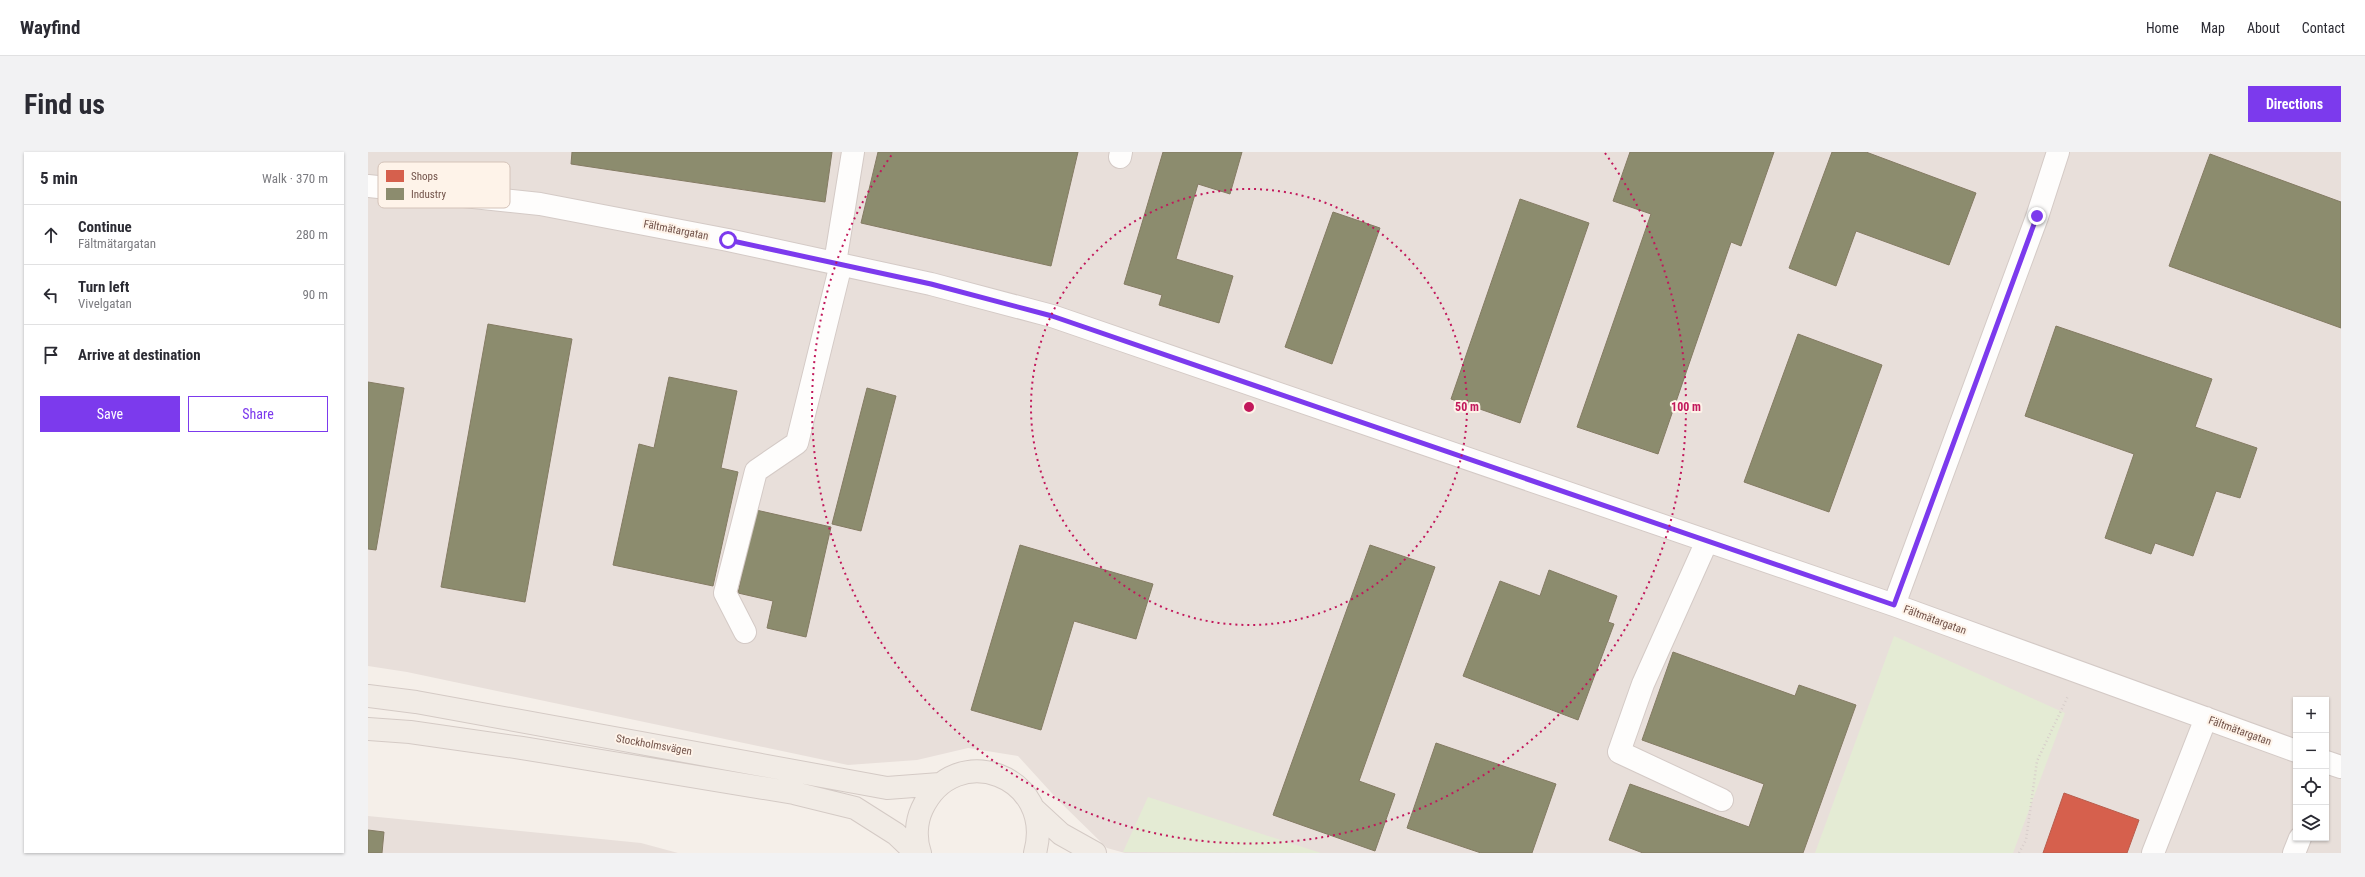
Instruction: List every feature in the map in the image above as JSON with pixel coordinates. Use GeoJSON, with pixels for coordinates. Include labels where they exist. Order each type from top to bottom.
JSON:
{"type":"FeatureCollection","features":[{"type":"Feature","properties":{"kind":"main road","name":"Stockholmsvägen"},"geometry":{"type":"LineString","coordinates":[[368,696],[416,702],[887,788],[940,784]]}},
{"type":"Feature","properties":{"kind":"main road","name":"Stockholmsvägen"},"geometry":{"type":"LineString","coordinates":[[368,729],[410,732],[522,748],[794,793],[855,808],[896,834],[916,853]]}},
{"type":"Feature","properties":{"kind":"main road"},"geometry":{"type":"LineString","coordinates":[[920,853],[917,837],[919,814],[925,801],[940,784],[950,777],[972,771],[986,772],[1008,780],[1021,789],[1035,810],[1061,834],[1095,853]]}},
{"type":"Feature","properties":{"kind":"main road"},"geometry":{"type":"LineString","coordinates":[[1035,810],[1039,825],[1035,853]]}},
{"type":"Feature","properties":{"kind":"street"},"geometry":{"type":"LineString","coordinates":[[745,632],[725,593],[756,471],[797,443],[838,264],[853,152]]}},
{"type":"Feature","properties":{"kind":"street"},"geometry":{"type":"LineString","coordinates":[[1894,605],[2034,224],[2058,152]]}},
{"type":"Feature","properties":{"kind":"street","name":"Fältmätargatan"},"geometry":{"type":"LineString","coordinates":[[368,186],[378,187]]}},
{"type":"Feature","properties":{"kind":"street","name":"Fältmätargatan"},"geometry":{"type":"LineString","coordinates":[[510,201],[540,204],[838,264],[931,284],[1052,316],[1894,605],[2293,750]]}},
{"type":"Feature","properties":{"kind":"street"},"geometry":{"type":"LineString","coordinates":[[1708,541],[1643,684],[1619,752],[1722,800]]}},
{"type":"Feature","properties":{"kind":"street"},"geometry":{"type":"LineString","coordinates":[[2153,853],[2206,718]]}},
{"type":"Feature","properties":{"kind":"street"},"geometry":{"type":"LineString","coordinates":[[2294,853],[2299,841]]}},
{"type":"Feature","properties":{"kind":"path"},"geometry":{"type":"LineString","coordinates":[[2019,853],[2026,840],[2037,761],[2080,672]]}},
{"type":"Feature","properties":{"kind":"shaded area"},"geometry":{"type":"Polygon","coordinates":[[[368,152],[2341,152],[2341,853],[1125,853],[1107,848],[1059,801],[1018,756],[968,748],[917,760],[848,765],[407,672],[368,666],[368,152]]]}},
{"type":"Feature","properties":{"kind":"shaded area"},"geometry":{"type":"Polygon","coordinates":[[[368,816],[641,843],[678,853],[368,853],[368,816]]]}},
{"type":"Feature","properties":{"kind":"green space"},"geometry":{"type":"Polygon","coordinates":[[[1894,636],[2065,713],[2013,853],[1815,853],[1894,636]]]}},
{"type":"Feature","properties":{"kind":"green space"},"geometry":{"type":"Polygon","coordinates":[[[1148,797],[1321,853],[1123,852],[1148,797]]]}},
{"type":"Feature","properties":{"kind":"building: Shops"},"geometry":{"type":"Polygon","coordinates":[[[2064,793],[2139,820],[2127,853],[2043,853],[2064,793]]]}},
{"type":"Feature","properties":{"kind":"building: Industry"},"geometry":{"type":"Polygon","coordinates":[[[572,152],[832,152],[825,202],[571,164],[572,152]]]}},
{"type":"Feature","properties":{"kind":"building: Industry"},"geometry":{"type":"Polygon","coordinates":[[[878,152],[1078,152],[1051,266],[861,223],[878,152]]]}},
{"type":"Feature","properties":{"kind":"building: Industry"},"geometry":{"type":"Polygon","coordinates":[[[1163,152],[1242,152],[1230,194],[1198,184],[1176,259],[1233,276],[1219,323],[1159,305],[1162,295],[1124,284],[1163,152]]]}},
{"type":"Feature","properties":{"kind":"building: Industry"},"geometry":{"type":"Polygon","coordinates":[[[1630,152],[1774,152],[1741,246],[1731,242],[1658,454],[1577,427],[1651,214],[1613,201],[1630,152]]]}},
{"type":"Feature","properties":{"kind":"building: Industry"},"geometry":{"type":"Polygon","coordinates":[[[1832,152],[1866,152],[1976,193],[1949,265],[1856,231],[1836,286],[1789,268],[1832,152]]]}},
{"type":"Feature","properties":{"kind":"building: Industry"},"geometry":{"type":"Polygon","coordinates":[[[2210,154],[2341,202],[2341,328],[2169,266],[2210,154]]]}},
{"type":"Feature","properties":{"kind":"building: Industry"},"geometry":{"type":"Polygon","coordinates":[[[1520,199],[1589,223],[1520,423],[1451,399],[1520,199]]]}},
{"type":"Feature","properties":{"kind":"building: Industry"},"geometry":{"type":"Polygon","coordinates":[[[1333,212],[1380,228],[1332,364],[1285,347],[1333,212]]]}},
{"type":"Feature","properties":{"kind":"building: Industry"},"geometry":{"type":"Polygon","coordinates":[[[488,324],[572,339],[525,602],[441,587],[488,324]]]}},
{"type":"Feature","properties":{"kind":"building: Industry"},"geometry":{"type":"Polygon","coordinates":[[[2056,326],[2212,379],[2195,427],[2257,448],[2240,498],[2216,491],[2193,556],[2155,543],[2151,554],[2105,538],[2134,454],[2025,416],[2056,326]]]}},
{"type":"Feature","properties":{"kind":"building: Industry"},"geometry":{"type":"Polygon","coordinates":[[[1798,334],[1882,365],[1829,512],[1744,482],[1798,334]]]}},
{"type":"Feature","properties":{"kind":"building: Industry"},"geometry":{"type":"Polygon","coordinates":[[[669,377],[737,391],[721,468],[738,472],[713,586],[613,565],[639,444],[654,448],[669,377]]]}},
{"type":"Feature","properties":{"kind":"building: Industry"},"geometry":{"type":"Polygon","coordinates":[[[368,382],[404,388],[376,550],[368,549],[368,382]]]}},
{"type":"Feature","properties":{"kind":"building: Industry"},"geometry":{"type":"Polygon","coordinates":[[[867,388],[896,396],[861,531],[832,524],[867,388]]]}},
{"type":"Feature","properties":{"kind":"building: Industry"},"geometry":{"type":"Polygon","coordinates":[[[756,510],[831,527],[806,637],[767,628],[773,601],[738,593],[756,510]]]}},
{"type":"Feature","properties":{"kind":"building: Industry"},"geometry":{"type":"Polygon","coordinates":[[[1020,545],[1153,584],[1136,639],[1074,621],[1041,730],[971,710],[1020,545]]]}},
{"type":"Feature","properties":{"kind":"building: Industry"},"geometry":{"type":"Polygon","coordinates":[[[1370,545],[1435,567],[1359,781],[1395,794],[1375,851],[1273,815],[1370,545]]]}},
{"type":"Feature","properties":{"kind":"building: Industry"},"geometry":{"type":"Polygon","coordinates":[[[1549,570],[1617,596],[1608,622],[1614,624],[1578,720],[1463,676],[1500,581],[1540,596],[1549,570]]]}},
{"type":"Feature","properties":{"kind":"building: Industry"},"geometry":{"type":"Polygon","coordinates":[[[1673,652],[1795,696],[1799,685],[1856,705],[1803,853],[1643,853],[1609,840],[1630,784],[1749,827],[1764,784],[1642,740],[1673,652]]]}},
{"type":"Feature","properties":{"kind":"building: Industry"},"geometry":{"type":"Polygon","coordinates":[[[1436,743],[1556,784],[1532,853],[1481,853],[1407,828],[1436,743]]]}},
{"type":"Feature","properties":{"kind":"building: Industry"},"geometry":{"type":"Polygon","coordinates":[[[368,830],[384,832],[382,853],[368,853],[368,830]]]}},
{"type":"Feature","properties":{"kind":"route"},"geometry":{"type":"LineString","coordinates":[[728,240],[931,284],[1052,316],[1894,605],[2037,216]]}}]}
